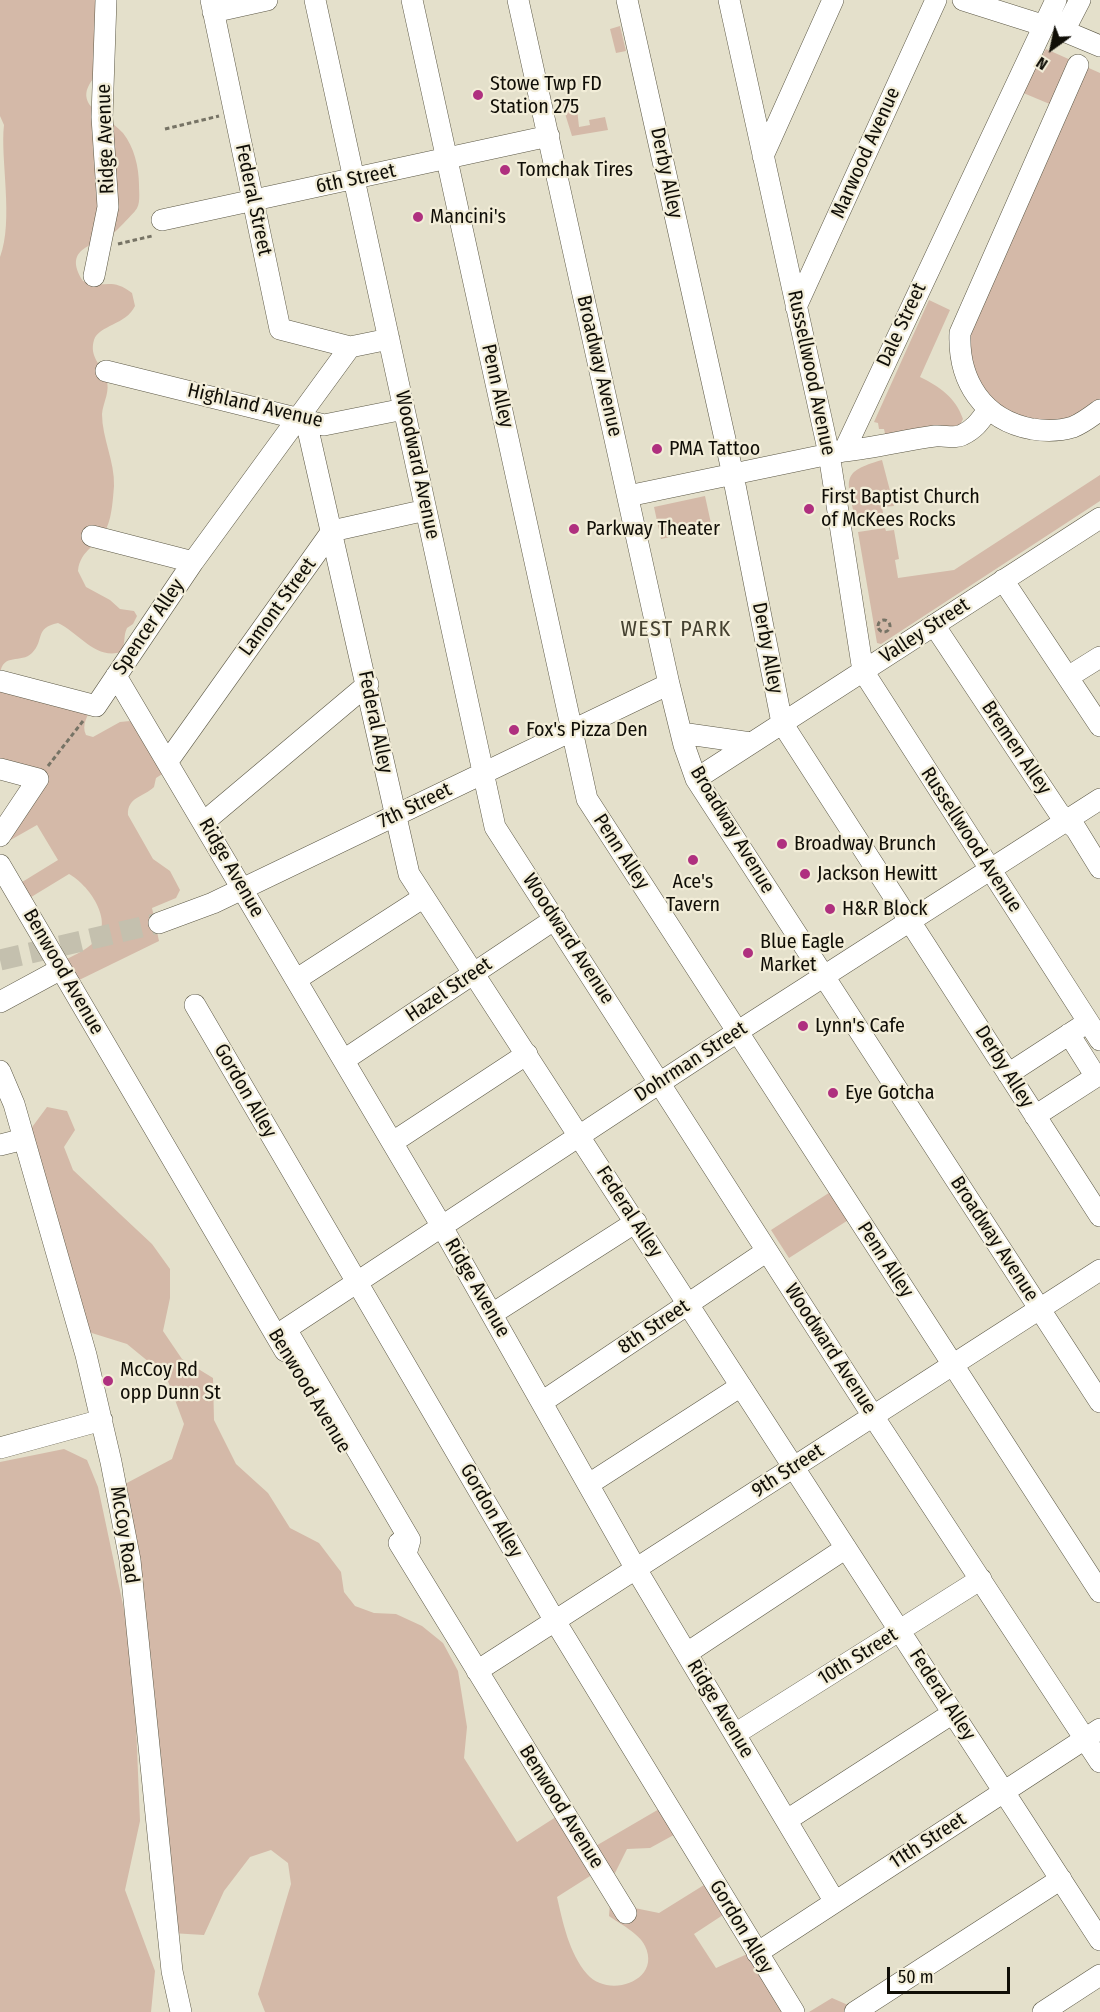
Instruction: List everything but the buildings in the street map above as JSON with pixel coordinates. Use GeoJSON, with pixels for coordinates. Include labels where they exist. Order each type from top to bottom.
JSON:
{"type":"FeatureCollection","features":[{"type":"Feature","properties":{"kind":"street","name":"Ridge Avenue"},"geometry":{"type":"LineString","coordinates":[[94,276],[108,207],[102,117],[106,0]]}},
{"type":"Feature","properties":{"kind":"street"},"geometry":{"type":"LineString","coordinates":[[212,6],[267,0]]}},
{"type":"Feature","properties":{"kind":"street","name":"Woodward Avenue"},"geometry":{"type":"LineString","coordinates":[[315,0],[495,827],[873,1416],[981,1579],[1092,1734],[1100,1762]]}},
{"type":"Feature","properties":{"kind":"street","name":"Penn Alley"},"geometry":{"type":"LineString","coordinates":[[412,0],[574,730],[587,799],[1100,1592]]}},
{"type":"Feature","properties":{"kind":"street","name":"Broadway Avenue"},"geometry":{"type":"LineString","coordinates":[[519,0],[669,684],[681,733],[696,779],[1100,1402]]}},
{"type":"Feature","properties":{"kind":"street","name":"Russellwood Avenue"},"geometry":{"type":"LineString","coordinates":[[729,0],[796,307],[836,452],[863,671],[1097,1035]]}},
{"type":"Feature","properties":{"kind":"street"},"geometry":{"type":"LineString","coordinates":[[763,156],[833,0]]}},
{"type":"Feature","properties":{"kind":"street","name":"Marwood Avenue"},"geometry":{"type":"LineString","coordinates":[[796,307],[936,0]]}},
{"type":"Feature","properties":{"kind":"street"},"geometry":{"type":"LineString","coordinates":[[963,0],[1042,25]]}},
{"type":"Feature","properties":{"kind":"street","name":"Dale Street"},"geometry":{"type":"LineString","coordinates":[[836,452],[1056,0]]}},
{"type":"Feature","properties":{"kind":"street"},"geometry":{"type":"LineString","coordinates":[[1080,0],[1064,32],[1100,46]]}},
{"type":"Feature","properties":{"kind":"street","name":"Federal Street"},"geometry":{"type":"LineString","coordinates":[[212,6],[280,329],[350,347],[389,339]]}},
{"type":"Feature","properties":{"kind":"street","name":"Derby Alley"},"geometry":{"type":"LineString","coordinates":[[629,7],[733,475],[782,723],[1100,1216]]}},
{"type":"Feature","properties":{"kind":"street"},"geometry":{"type":"LineString","coordinates":[[1078,65],[960,333],[959,351],[968,382],[988,410],[1003,420],[1022,427],[1057,430],[1072,427],[1100,410]]}},
{"type":"Feature","properties":{"kind":"street","name":"6th Street"},"geometry":{"type":"LineString","coordinates":[[160,227],[253,200],[549,136]]}},
{"type":"Feature","properties":{"kind":"street"},"geometry":{"type":"LineString","coordinates":[[303,420],[350,347]]}},
{"type":"Feature","properties":{"kind":"street","name":"Highland Avenue"},"geometry":{"type":"LineString","coordinates":[[106,371],[324,426],[404,409]]}},
{"type":"Feature","properties":{"kind":"street"},"geometry":{"type":"LineString","coordinates":[[628,496],[836,452],[888,446],[941,435],[959,437],[975,428],[988,410]]}},
{"type":"Feature","properties":{"kind":"street","name":"Federal Alley"},"geometry":{"type":"LineString","coordinates":[[303,420],[368,684],[409,874],[1100,1940]]}},
{"type":"Feature","properties":{"kind":"street","name":"Spencer Alley"},"geometry":{"type":"LineString","coordinates":[[96,706],[192,562],[303,420]]}},
{"type":"Feature","properties":{"kind":"street"},"geometry":{"type":"LineString","coordinates":[[332,531],[426,510]]}},
{"type":"Feature","properties":{"kind":"street","name":"Valley Street"},"geometry":{"type":"LineString","coordinates":[[696,779],[1100,518]]}},
{"type":"Feature","properties":{"kind":"street","name":"Lamont Street"},"geometry":{"type":"LineString","coordinates":[[168,761],[332,531]]}},
{"type":"Feature","properties":{"kind":"street"},"geometry":{"type":"LineString","coordinates":[[92,536],[192,562]]}},
{"type":"Feature","properties":{"kind":"street"},"geometry":{"type":"LineString","coordinates":[[1003,580],[1100,726]]}},
{"type":"Feature","properties":{"kind":"street","name":"Bremen Alley"},"geometry":{"type":"LineString","coordinates":[[934,625],[1059,813],[1076,829],[1100,868]]}},
{"type":"Feature","properties":{"kind":"street"},"geometry":{"type":"LineString","coordinates":[[1068,677],[1100,657]]}},
{"type":"Feature","properties":{"kind":"street","name":"Ridge Avenue"},"geometry":{"type":"LineString","coordinates":[[116,676],[393,1142],[636,1569],[835,1902]]}},
{"type":"Feature","properties":{"kind":"street"},"geometry":{"type":"LineString","coordinates":[[0,681],[96,706]]}},
{"type":"Feature","properties":{"kind":"street"},"geometry":{"type":"LineString","coordinates":[[204,822],[368,684]]}},
{"type":"Feature","properties":{"kind":"street","name":"7th Street"},"geometry":{"type":"LineString","coordinates":[[159,923],[193,912],[243,889],[669,684]]}},
{"type":"Feature","properties":{"kind":"street"},"geometry":{"type":"LineString","coordinates":[[681,733],[751,743]]}},
{"type":"Feature","properties":{"kind":"street"},"geometry":{"type":"LineString","coordinates":[[0,769],[38,779],[0,836]]}},
{"type":"Feature","properties":{"kind":"street","name":"Dohrman Street"},"geometry":{"type":"LineString","coordinates":[[406,1554],[410,1540],[285,1329],[356,1280],[660,1082],[1100,799]]}},
{"type":"Feature","properties":{"kind":"street","name":"Benwood Avenue"},"geometry":{"type":"LineString","coordinates":[[0,865],[406,1554],[626,1913]]}},
{"type":"Feature","properties":{"kind":"street"},"geometry":{"type":"LineString","coordinates":[[297,979],[424,897]]}},
{"type":"Feature","properties":{"kind":"street","name":"Hazel Street"},"geometry":{"type":"LineString","coordinates":[[344,1060],[555,919]]}},
{"type":"Feature","properties":{"kind":"street"},"geometry":{"type":"LineString","coordinates":[[0,1002],[61,969]]}},
{"type":"Feature","properties":{"kind":"street","name":"Gordon Alley"},"geometry":{"type":"LineString","coordinates":[[195,1005],[555,1621],[794,2012]]}},
{"type":"Feature","properties":{"kind":"street"},"geometry":{"type":"LineString","coordinates":[[1035,1116],[1098,1075],[1069,1034]]}},
{"type":"Feature","properties":{"kind":"street"},"geometry":{"type":"LineString","coordinates":[[1008,1074],[1069,1034],[1097,1035]]}},
{"type":"Feature","properties":{"kind":"street"},"geometry":{"type":"LineString","coordinates":[[393,1142],[527,1054]]}},
{"type":"Feature","properties":{"kind":"street","name":"McCoy Road"},"geometry":{"type":"LineString","coordinates":[[0,1071],[24,1139],[86,1355],[102,1420],[130,1560],[172,1971],[181,2012]]}},
{"type":"Feature","properties":{"kind":"street"},"geometry":{"type":"LineString","coordinates":[[0,1146],[24,1139]]}},
{"type":"Feature","properties":{"kind":"street"},"geometry":{"type":"LineString","coordinates":[[492,1314],[636,1222]]}},
{"type":"Feature","properties":{"kind":"street","name":"8th Street"},"geometry":{"type":"LineString","coordinates":[[542,1402],[767,1251]]}},
{"type":"Feature","properties":{"kind":"street","name":"9th Street"},"geometry":{"type":"LineString","coordinates":[[477,1671],[1100,1270]]}},
{"type":"Feature","properties":{"kind":"street"},"geometry":{"type":"LineString","coordinates":[[588,1484],[741,1386]]}},
{"type":"Feature","properties":{"kind":"street"},"geometry":{"type":"LineString","coordinates":[[0,1448],[102,1420]]}},
{"type":"Feature","properties":{"kind":"street"},"geometry":{"type":"LineString","coordinates":[[687,1653],[846,1548]]}},
{"type":"Feature","properties":{"kind":"street","name":"10th Street"},"geometry":{"type":"LineString","coordinates":[[735,1734],[981,1579]]}},
{"type":"Feature","properties":{"kind":"street"},"geometry":{"type":"LineString","coordinates":[[787,1820],[953,1713]]}},
{"type":"Feature","properties":{"kind":"street","name":"11th Street"},"geometry":{"type":"LineString","coordinates":[[757,1953],[1092,1734]]}},
{"type":"Feature","properties":{"kind":"street"},"geometry":{"type":"LineString","coordinates":[[855,2012],[1061,1879]]}},
{"type":"Feature","properties":{"kind":"street"},"geometry":{"type":"LineString","coordinates":[[1043,2012],[1100,1975]]}},
{"type":"Feature","properties":{"kind":"path"},"geometry":{"type":"LineString","coordinates":[[165,129],[234,113]]}},
{"type":"Feature","properties":{"kind":"path"},"geometry":{"type":"LineString","coordinates":[[99,248],[160,227]]}},
{"type":"Feature","properties":{"kind":"path"},"geometry":{"type":"LineString","coordinates":[[853,527],[884,521]]}},
{"type":"Feature","properties":{"kind":"path"},"geometry":{"type":"LineString","coordinates":[[38,779],[96,706]]}},
{"type":"Feature","properties":{"kind":"shaded area"},"geometry":{"type":"Polygon","coordinates":[[[0,0],[105,0],[93,79],[87,89],[86,97],[94,110],[117,127],[130,144],[137,164],[139,202],[137,208],[113,234],[84,249],[76,261],[77,270],[83,281],[118,285],[125,288],[132,293],[135,306],[126,317],[101,331],[94,340],[94,356],[107,383],[102,414],[113,468],[114,486],[107,527],[82,558],[78,571],[86,587],[110,600],[120,609],[134,611],[137,616],[133,624],[127,628],[121,652],[112,653],[96,649],[58,623],[43,631],[32,653],[5,663],[0,674],[0,257],[6,226],[6,208],[4,125],[0,116],[0,0]]]}},
{"type":"Feature","properties":{"kind":"shaded area"},"geometry":{"type":"Polygon","coordinates":[[[620,26],[626,51],[616,53],[610,29],[620,26]]]}},
{"type":"Feature","properties":{"kind":"shaded area"},"geometry":{"type":"Polygon","coordinates":[[[1046,49],[1100,73],[1100,399],[1088,409],[1063,421],[1017,419],[980,392],[966,337],[1064,110],[1021,92],[1046,49]]]}},
{"type":"Feature","properties":{"kind":"shaded area"},"geometry":{"type":"Polygon","coordinates":[[[567,103],[569,110],[577,108],[579,127],[590,125],[589,120],[605,117],[608,130],[572,136],[562,104],[567,103]]]}},
{"type":"Feature","properties":{"kind":"shaded area"},"geometry":{"type":"Polygon","coordinates":[[[929,300],[950,310],[920,377],[934,384],[946,394],[956,405],[963,419],[960,425],[886,438],[884,429],[879,429],[878,423],[874,422],[929,300]]]}},
{"type":"Feature","properties":{"kind":"shaded area"},"geometry":{"type":"Polygon","coordinates":[[[882,460],[894,506],[882,507],[883,513],[855,518],[850,494],[850,479],[859,469],[882,460]]]}},
{"type":"Feature","properties":{"kind":"shaded area"},"geometry":{"type":"Polygon","coordinates":[[[1100,475],[1100,501],[881,644],[877,643],[858,532],[885,528],[886,531],[894,530],[899,559],[895,560],[898,578],[954,570],[1100,475]]]}},
{"type":"Feature","properties":{"kind":"shaded area"},"geometry":{"type":"Polygon","coordinates":[[[705,496],[712,528],[661,539],[654,507],[705,496]]]}},
{"type":"Feature","properties":{"kind":"shaded area"},"geometry":{"type":"Polygon","coordinates":[[[0,674],[92,707],[85,724],[86,735],[93,737],[120,722],[130,721],[170,769],[156,778],[154,787],[133,801],[128,809],[128,815],[153,859],[170,871],[180,890],[176,898],[152,908],[159,941],[71,984],[59,963],[83,951],[95,941],[102,924],[101,914],[91,894],[69,874],[23,902],[14,887],[58,860],[37,825],[7,842],[34,786],[0,773],[0,674]]]}},
{"type":"Feature","properties":{"kind":"shaded area"},"geometry":{"type":"Polygon","coordinates":[[[47,1107],[67,1111],[75,1130],[64,1147],[73,1170],[152,1244],[170,1269],[170,1298],[163,1331],[182,1359],[213,1378],[214,1420],[236,1464],[268,1493],[290,1528],[319,1543],[341,1572],[344,1592],[355,1606],[374,1613],[396,1614],[422,1626],[443,1643],[458,1671],[467,1727],[464,1758],[517,1842],[562,1813],[594,1847],[666,1805],[681,1831],[650,1848],[627,1849],[615,1873],[598,1871],[557,1897],[571,1947],[587,1974],[607,1985],[619,1985],[640,1977],[646,1969],[648,1958],[645,1946],[634,1933],[609,1916],[610,1903],[659,1913],[712,1880],[729,1911],[694,1934],[716,1968],[754,1951],[792,2012],[265,2012],[258,1994],[291,1884],[288,1863],[271,1850],[250,1857],[224,1891],[204,1935],[171,1933],[125,1484],[172,1459],[184,1424],[166,1376],[127,1344],[79,1329],[24,1138],[47,1107]]]}},
{"type":"Feature","properties":{"kind":"shaded area"},"geometry":{"type":"Polygon","coordinates":[[[835,1189],[853,1217],[789,1258],[771,1230],[835,1189]]]}},
{"type":"Feature","properties":{"kind":"shaded area"},"geometry":{"type":"Polygon","coordinates":[[[64,1449],[87,1460],[98,1487],[133,1652],[140,1821],[125,1890],[155,1971],[151,2012],[0,2012],[0,1462],[64,1449]]]}},
{"type":"Feature","properties":{"kind":"shaded area"},"geometry":{"type":"Polygon","coordinates":[[[832,1998],[864,2012],[809,2012],[832,1998]]]}},
{"type":"Feature","properties":{"kind":"tunnel"},"geometry":{"type":"LineString","coordinates":[[0,960],[159,923]]}},
{"type":"Feature","properties":{"kind":"place","name":"Stowe Twp FD Station 275"},"geometry":{"type":"Point","coordinates":[478,95]}},
{"type":"Feature","properties":{"kind":"place","name":"Tomchak Tires"},"geometry":{"type":"Point","coordinates":[505,170]}},
{"type":"Feature","properties":{"kind":"place","name":"Mancini's"},"geometry":{"type":"Point","coordinates":[418,217]}},
{"type":"Feature","properties":{"kind":"place","name":"PMA Tattoo"},"geometry":{"type":"Point","coordinates":[657,449]}},
{"type":"Feature","properties":{"kind":"place","name":"First Baptist Church of McKees Rocks"},"geometry":{"type":"Point","coordinates":[809,509]}},
{"type":"Feature","properties":{"kind":"place","name":"Parkway Theater"},"geometry":{"type":"Point","coordinates":[574,529]}},
{"type":"Feature","properties":{"kind":"place","name":"Fox's Pizza Den"},"geometry":{"type":"Point","coordinates":[514,730]}},
{"type":"Feature","properties":{"kind":"place","name":"Broadway Brunch"},"geometry":{"type":"Point","coordinates":[782,844]}},
{"type":"Feature","properties":{"kind":"place","name":"Ace's Tavern"},"geometry":{"type":"Point","coordinates":[693,860]}},
{"type":"Feature","properties":{"kind":"place","name":"Jackson Hewitt"},"geometry":{"type":"Point","coordinates":[805,874]}},
{"type":"Feature","properties":{"kind":"place","name":"H&R Block"},"geometry":{"type":"Point","coordinates":[830,909]}},
{"type":"Feature","properties":{"kind":"place","name":"Blue Eagle Market"},"geometry":{"type":"Point","coordinates":[748,953]}},
{"type":"Feature","properties":{"kind":"place","name":"Lynn's Cafe"},"geometry":{"type":"Point","coordinates":[803,1026]}},
{"type":"Feature","properties":{"kind":"place","name":"Eye Gotcha"},"geometry":{"type":"Point","coordinates":[833,1093]}},
{"type":"Feature","properties":{"kind":"place","name":"McCoy Rd opp Dunn St"},"geometry":{"type":"Point","coordinates":[108,1381]}},
{"type":"Feature","properties":{"kind":"district","name":"WEST PARK"},"geometry":{"type":"Point","coordinates":[676,630]}}]}
